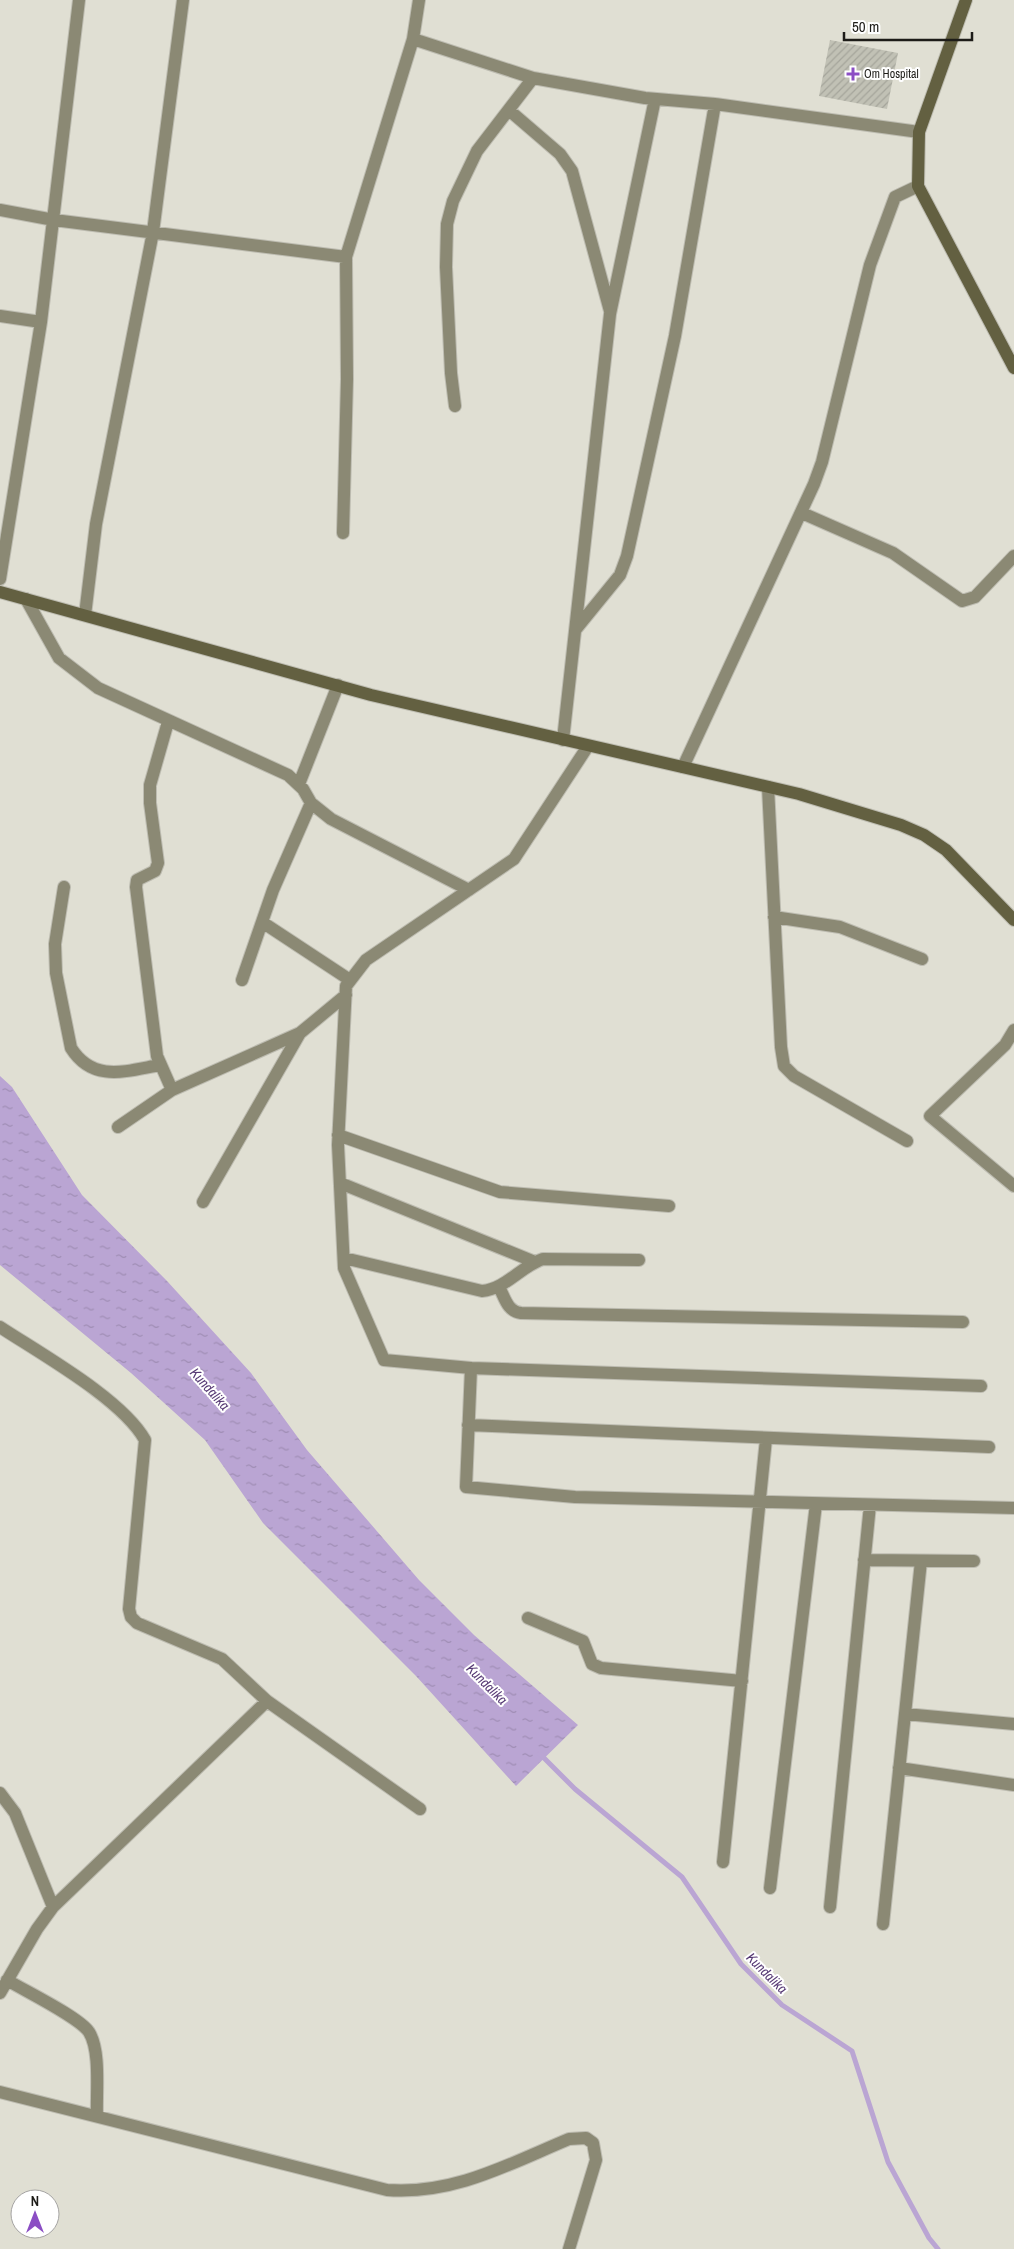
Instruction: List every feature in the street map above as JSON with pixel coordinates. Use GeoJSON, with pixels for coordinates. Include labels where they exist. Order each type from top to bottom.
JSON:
{"type":"FeatureCollection","features":[{"type":"Feature","properties":{"kind":"street"},"geometry":{"type":"LineString","coordinates":[[0,579],[54,220],[79,0]]}},
{"type":"Feature","properties":{"kind":"street"},"geometry":{"type":"LineString","coordinates":[[85,615],[95,532],[153,232],[184,0]]}},
{"type":"Feature","properties":{"kind":"street"},"geometry":{"type":"LineString","coordinates":[[343,534],[347,379],[346,257],[413,40],[419,0]]}},
{"type":"Feature","properties":{"kind":"street"},"geometry":{"type":"LineString","coordinates":[[966,0],[919,132],[918,186],[1014,368]]}},
{"type":"Feature","properties":{"kind":"street"},"geometry":{"type":"LineString","coordinates":[[413,40],[533,78],[655,99],[715,104],[919,132]]}},
{"type":"Feature","properties":{"kind":"street"},"geometry":{"type":"LineString","coordinates":[[456,406],[451,373],[446,277],[447,224],[453,201],[477,151],[510,111],[533,78]]}},
{"type":"Feature","properties":{"kind":"street"},"geometry":{"type":"LineString","coordinates":[[563,740],[610,314],[655,99]]}},
{"type":"Feature","properties":{"kind":"street"},"geometry":{"type":"LineString","coordinates":[[576,629],[620,575],[627,556],[675,336],[715,104]]}},
{"type":"Feature","properties":{"kind":"street"},"geometry":{"type":"LineString","coordinates":[[510,111],[560,154],[572,171],[610,314]]}},
{"type":"Feature","properties":{"kind":"street"},"geometry":{"type":"LineString","coordinates":[[683,767],[802,513],[822,462],[870,265],[895,197],[918,186]]}},
{"type":"Feature","properties":{"kind":"street"},"geometry":{"type":"LineString","coordinates":[[0,210],[54,220],[346,257]]}},
{"type":"Feature","properties":{"kind":"street"},"geometry":{"type":"LineString","coordinates":[[0,316],[40,322]]}},
{"type":"Feature","properties":{"kind":"street"},"geometry":{"type":"LineString","coordinates":[[802,513],[892,553],[962,602],[975,597],[1014,556]]}},
{"type":"Feature","properties":{"kind":"street"},"geometry":{"type":"LineString","coordinates":[[0,592],[338,685],[588,746],[768,787],[901,825],[924,835],[946,850],[1014,920]]}},
{"type":"Feature","properties":{"kind":"street"},"geometry":{"type":"LineString","coordinates":[[26,599],[59,658],[98,688],[168,722],[288,775],[299,784],[310,802],[331,819],[469,890]]}},
{"type":"Feature","properties":{"kind":"street"},"geometry":{"type":"LineString","coordinates":[[299,784],[338,685]]}},
{"type":"Feature","properties":{"kind":"street"},"geometry":{"type":"LineString","coordinates":[[168,722],[150,785],[150,803],[158,863],[155,871],[137,880],[136,887],[160,1065],[172,1090]]}},
{"type":"Feature","properties":{"kind":"street"},"geometry":{"type":"LineString","coordinates":[[588,746],[514,859],[366,960],[346,986],[338,1135],[344,1268],[384,1360],[471,1368],[981,1386]]}},
{"type":"Feature","properties":{"kind":"street"},"geometry":{"type":"LineString","coordinates":[[768,787],[781,1047],[784,1066],[794,1076],[907,1142]]}},
{"type":"Feature","properties":{"kind":"street"},"geometry":{"type":"LineString","coordinates":[[242,980],[273,890],[310,802]]}},
{"type":"Feature","properties":{"kind":"street"},"geometry":{"type":"LineString","coordinates":[[64,887],[56,944],[56,973],[71,1048],[82,1062],[101,1071],[119,1072],[160,1065]]}},
{"type":"Feature","properties":{"kind":"street"},"geometry":{"type":"LineString","coordinates":[[774,917],[840,927],[922,959]]}},
{"type":"Feature","properties":{"kind":"street"},"geometry":{"type":"LineString","coordinates":[[262,922],[350,980]]}},
{"type":"Feature","properties":{"kind":"street"},"geometry":{"type":"LineString","coordinates":[[118,1126],[172,1090],[300,1033],[346,995]]}},
{"type":"Feature","properties":{"kind":"street"},"geometry":{"type":"LineString","coordinates":[[1014,1030],[1005,1045],[930,1116],[1014,1186]]}},
{"type":"Feature","properties":{"kind":"street"},"geometry":{"type":"LineString","coordinates":[[203,1202],[300,1033]]}},
{"type":"Feature","properties":{"kind":"street"},"geometry":{"type":"LineString","coordinates":[[338,1135],[500,1192],[669,1206]]}},
{"type":"Feature","properties":{"kind":"street"},"geometry":{"type":"LineString","coordinates":[[340,1183],[535,1262]]}},
{"type":"Feature","properties":{"kind":"street"},"geometry":{"type":"LineString","coordinates":[[344,1258],[474,1290],[490,1290],[499,1287],[535,1262],[550,1258],[639,1260]]}},
{"type":"Feature","properties":{"kind":"street"},"geometry":{"type":"LineString","coordinates":[[499,1287],[509,1308],[513,1312],[521,1314],[963,1322]]}},
{"type":"Feature","properties":{"kind":"street"},"geometry":{"type":"LineString","coordinates":[[0,1327],[72,1374],[137,1426],[145,1440],[129,1609],[131,1617],[137,1622],[222,1659],[266,1701],[420,1810]]}},
{"type":"Feature","properties":{"kind":"street"},"geometry":{"type":"LineString","coordinates":[[471,1368],[466,1487],[575,1497],[1014,1508]]}},
{"type":"Feature","properties":{"kind":"street"},"geometry":{"type":"LineString","coordinates":[[468,1425],[989,1447]]}},
{"type":"Feature","properties":{"kind":"street"},"geometry":{"type":"LineString","coordinates":[[723,1862],[766,1439]]}},
{"type":"Feature","properties":{"kind":"street"},"geometry":{"type":"LineString","coordinates":[[770,1888],[816,1504]]}},
{"type":"Feature","properties":{"kind":"street"},"geometry":{"type":"LineString","coordinates":[[830,1907],[870,1505]]}},
{"type":"Feature","properties":{"kind":"street"},"geometry":{"type":"LineString","coordinates":[[864,1560],[974,1561]]}},
{"type":"Feature","properties":{"kind":"street"},"geometry":{"type":"LineString","coordinates":[[883,1924],[921,1561]]}},
{"type":"Feature","properties":{"kind":"street"},"geometry":{"type":"LineString","coordinates":[[528,1618],[583,1641],[592,1664],[601,1668],[742,1681]]}},
{"type":"Feature","properties":{"kind":"street"},"geometry":{"type":"LineString","coordinates":[[0,1993],[36,1929],[53,1907],[266,1701]]}},
{"type":"Feature","properties":{"kind":"street"},"geometry":{"type":"LineString","coordinates":[[905,1714],[1014,1724]]}},
{"type":"Feature","properties":{"kind":"street"},"geometry":{"type":"LineString","coordinates":[[899,1768],[1014,1785]]}},
{"type":"Feature","properties":{"kind":"street"},"geometry":{"type":"LineString","coordinates":[[0,1793],[15,1813],[53,1907]]}},
{"type":"Feature","properties":{"kind":"street"},"geometry":{"type":"LineString","coordinates":[[7,1980],[76,2020],[88,2031],[95,2051],[97,2116]]}},
{"type":"Feature","properties":{"kind":"street"},"geometry":{"type":"LineString","coordinates":[[0,2092],[387,2190],[407,2192],[452,2186],[569,2139],[586,2138],[593,2143],[596,2160],[569,2249]]}},
{"type":"Feature","properties":{"kind":"water"},"geometry":{"type":"Polygon","coordinates":[[[0,1076],[12,1087],[82,1195],[167,1281],[251,1373],[307,1450],[419,1580],[474,1635],[578,1725],[516,1786],[416,1676],[263,1523],[205,1440],[131,1373],[0,1265],[0,1076]]]}},
{"type":"Feature","properties":{"kind":"building"},"geometry":{"type":"Polygon","coordinates":[[[830,40],[898,53],[887,109],[819,96],[830,40]]]}},
{"type":"Feature","properties":{"kind":"waterway","name":"Kundalika"},"geometry":{"type":"LineString","coordinates":[[540,1754],[575,1789],[682,1877],[741,1964],[782,2005],[852,2051],[888,2162],[929,2238],[938,2249]]}},
{"type":"Feature","properties":{"kind":"place","name":"Om Hospital"},"geometry":{"type":"Point","coordinates":[853,74]}}]}
